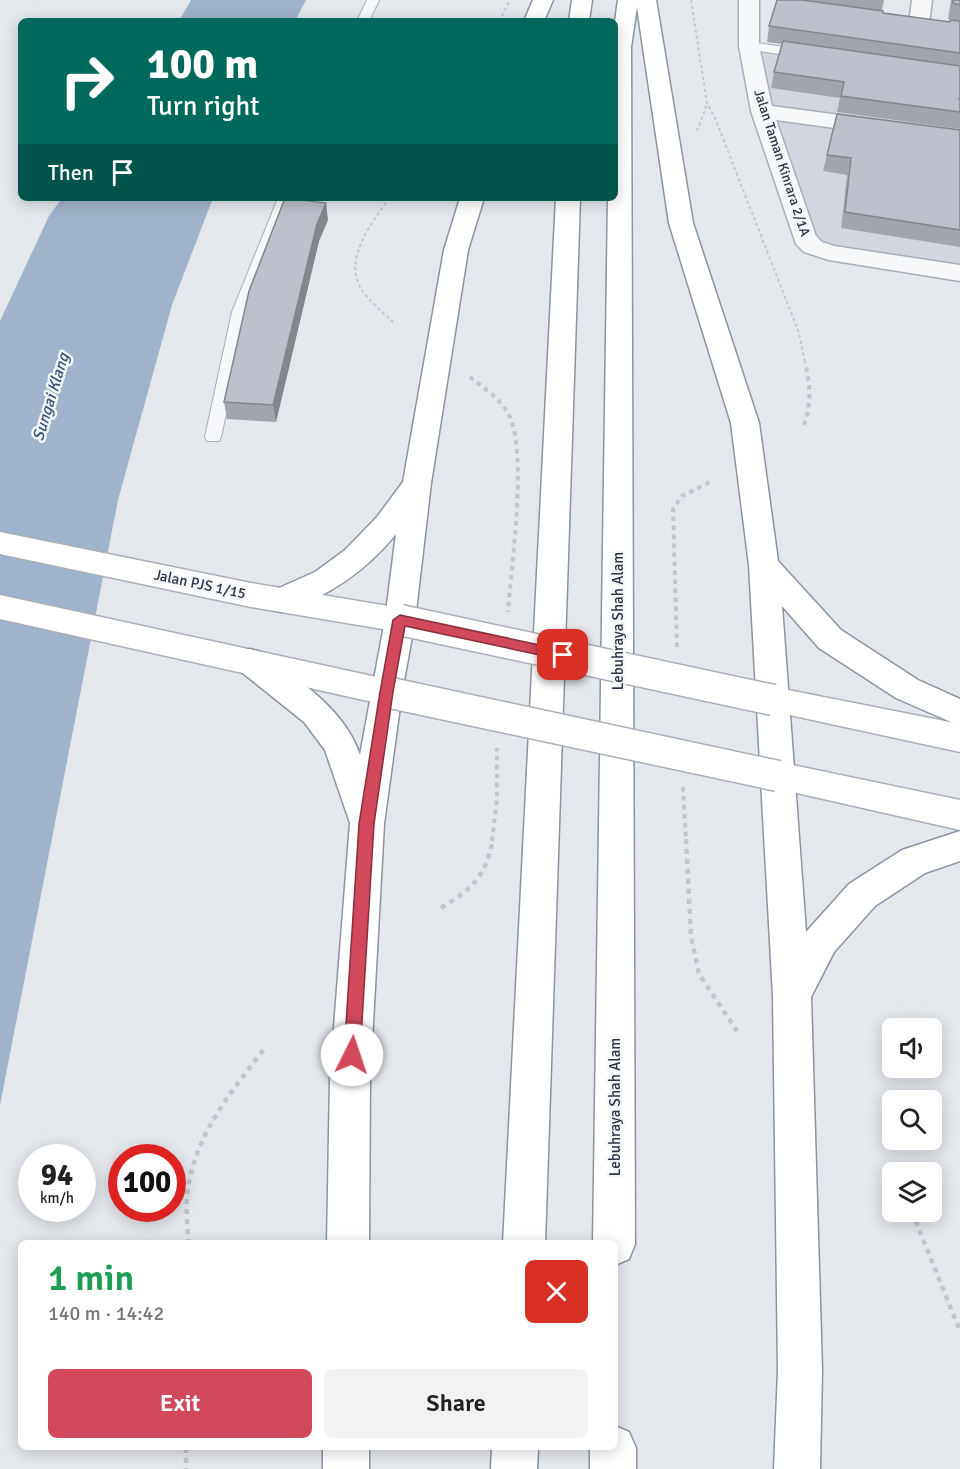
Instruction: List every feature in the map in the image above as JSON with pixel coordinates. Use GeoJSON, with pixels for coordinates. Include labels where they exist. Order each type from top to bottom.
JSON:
{"type":"FeatureCollection","features":[{"type":"Feature","properties":{"kind":"main road"},"geometry":{"type":"LineString","coordinates":[[535,18],[543,0]]}},
{"type":"Feature","properties":{"kind":"main road"},"geometry":{"type":"LineString","coordinates":[[579,18],[582,0]]}},
{"type":"Feature","properties":{"kind":"main road","name":"Lebuhraya Shah Alam"},"geometry":{"type":"LineString","coordinates":[[614,1240],[621,59],[628,0]]}},
{"type":"Feature","properties":{"kind":"main road"},"geometry":{"type":"LineString","coordinates":[[646,0],[681,223],[745,423],[764,565],[792,996],[800,1370],[797,1469]]}},
{"type":"Feature","properties":{"kind":"main road"},"geometry":{"type":"LineString","coordinates":[[348,1240],[350,1078],[367,824],[386,692],[400,620],[417,483],[456,250],[471,201]]}},
{"type":"Feature","properties":{"kind":"main road"},"geometry":{"type":"LineString","coordinates":[[524,1240],[568,201]]}},
{"type":"Feature","properties":{"kind":"main road"},"geometry":{"type":"LineString","coordinates":[[281,600],[331,577],[366,549],[394,518],[417,483]]}},
{"type":"Feature","properties":{"kind":"main road","name":"Jalan PJS 1/15"},"geometry":{"type":"LineString","coordinates":[[0,543],[251,595],[400,620],[960,738]]}},
{"type":"Feature","properties":{"kind":"main road"},"geometry":{"type":"LineString","coordinates":[[764,565],[830,639],[907,689],[960,713]]}},
{"type":"Feature","properties":{"kind":"main road"},"geometry":{"type":"LineString","coordinates":[[0,607],[960,815]]}},
{"type":"Feature","properties":{"kind":"main road"},"geometry":{"type":"LineString","coordinates":[[238,659],[316,713],[340,745],[367,824]]}},
{"type":"Feature","properties":{"kind":"main road"},"geometry":{"type":"LineString","coordinates":[[792,996],[821,940],[862,895],[914,861],[960,846]]}},
{"type":"Feature","properties":{"kind":"main road"},"geometry":{"type":"LineString","coordinates":[[346,1450],[346,1469]]}},
{"type":"Feature","properties":{"kind":"main road"},"geometry":{"type":"LineString","coordinates":[[514,1469],[515,1450]]}},
{"type":"Feature","properties":{"kind":"main road"},"geometry":{"type":"LineString","coordinates":[[613,1450],[613,1469]]}},
{"type":"Feature","properties":{"kind":"street"},"geometry":{"type":"LineString","coordinates":[[919,24],[922,0]]}},
{"type":"Feature","properties":{"kind":"street"},"geometry":{"type":"LineString","coordinates":[[749,1],[771,4]]}},
{"type":"Feature","properties":{"kind":"street","name":"Jalan Taman Kinrara 2/1A"},"geometry":{"type":"LineString","coordinates":[[749,1],[749,46],[762,111],[805,239],[813,247],[829,253],[960,273]]}},
{"type":"Feature","properties":{"kind":"street"},"geometry":{"type":"LineString","coordinates":[[896,21],[939,26]]}},
{"type":"Feature","properties":{"kind":"street"},"geometry":{"type":"LineString","coordinates":[[762,111],[960,138]]}},
{"type":"Feature","properties":{"kind":"lane"},"geometry":{"type":"LineString","coordinates":[[364,18],[373,0]]}},
{"type":"Feature","properties":{"kind":"lane"},"geometry":{"type":"LineString","coordinates":[[749,46],[819,56]]}},
{"type":"Feature","properties":{"kind":"lane"},"geometry":{"type":"LineString","coordinates":[[213,437],[240,312],[284,201]]}},
{"type":"Feature","properties":{"kind":"path"},"geometry":{"type":"LineString","coordinates":[[501,18],[510,0]]}},
{"type":"Feature","properties":{"kind":"path"},"geometry":{"type":"LineString","coordinates":[[691,0],[707,104],[715,118],[799,333],[810,385],[809,411],[804,425]]}},
{"type":"Feature","properties":{"kind":"path"},"geometry":{"type":"LineString","coordinates":[[387,201],[359,246],[356,267],[360,287],[394,323]]}},
{"type":"Feature","properties":{"kind":"path"},"geometry":{"type":"LineString","coordinates":[[188,1240],[188,1189],[199,1149],[220,1106],[265,1048]]}},
{"type":"Feature","properties":{"kind":"path"},"geometry":{"type":"LineString","coordinates":[[916,1222],[960,1331]]}},
{"type":"Feature","properties":{"kind":"path"},"geometry":{"type":"LineString","coordinates":[[186,1450],[186,1469]]}},
{"type":"Feature","properties":{"kind":"shaded area"},"geometry":{"type":"Polygon","coordinates":[[[757,50],[960,79],[960,268],[832,247],[820,243],[814,237],[773,118],[757,50]]]}},
{"type":"Feature","properties":{"kind":"water"},"geometry":{"type":"Polygon","coordinates":[[[191,0],[306,0],[297,18],[181,18],[191,0]]]}},
{"type":"Feature","properties":{"kind":"water","name":"Sungai Klang"},"geometry":{"type":"Polygon","coordinates":[[[60,201],[212,201],[172,305],[118,500],[0,1105],[0,321],[49,216],[60,201]]]}},
{"type":"Feature","properties":{"kind":"building"},"geometry":{"type":"Polygon","coordinates":[[[777,0],[802,0],[950,22],[950,20],[960,21],[960,53],[769,26],[777,0]]]}},
{"type":"Feature","properties":{"kind":"building"},"geometry":{"type":"Polygon","coordinates":[[[953,0],[960,0],[960,5],[953,3],[953,0]]]}},
{"type":"Feature","properties":{"kind":"building"},"geometry":{"type":"Polygon","coordinates":[[[783,41],[960,66],[960,112],[841,96],[844,82],[774,72],[783,41]]]}},
{"type":"Feature","properties":{"kind":"building"},"geometry":{"type":"Polygon","coordinates":[[[837,114],[960,130],[960,230],[845,212],[851,158],[827,155],[837,114]]]}},
{"type":"Feature","properties":{"kind":"building"},"geometry":{"type":"Polygon","coordinates":[[[284,201],[326,203],[317,224],[273,405],[224,402],[249,291],[284,201]]]}},
{"type":"Feature","properties":{"kind":"route"},"geometry":{"type":"LineString","coordinates":[[352,1055],[367,824],[386,692],[400,620],[563,655]]}}]}
